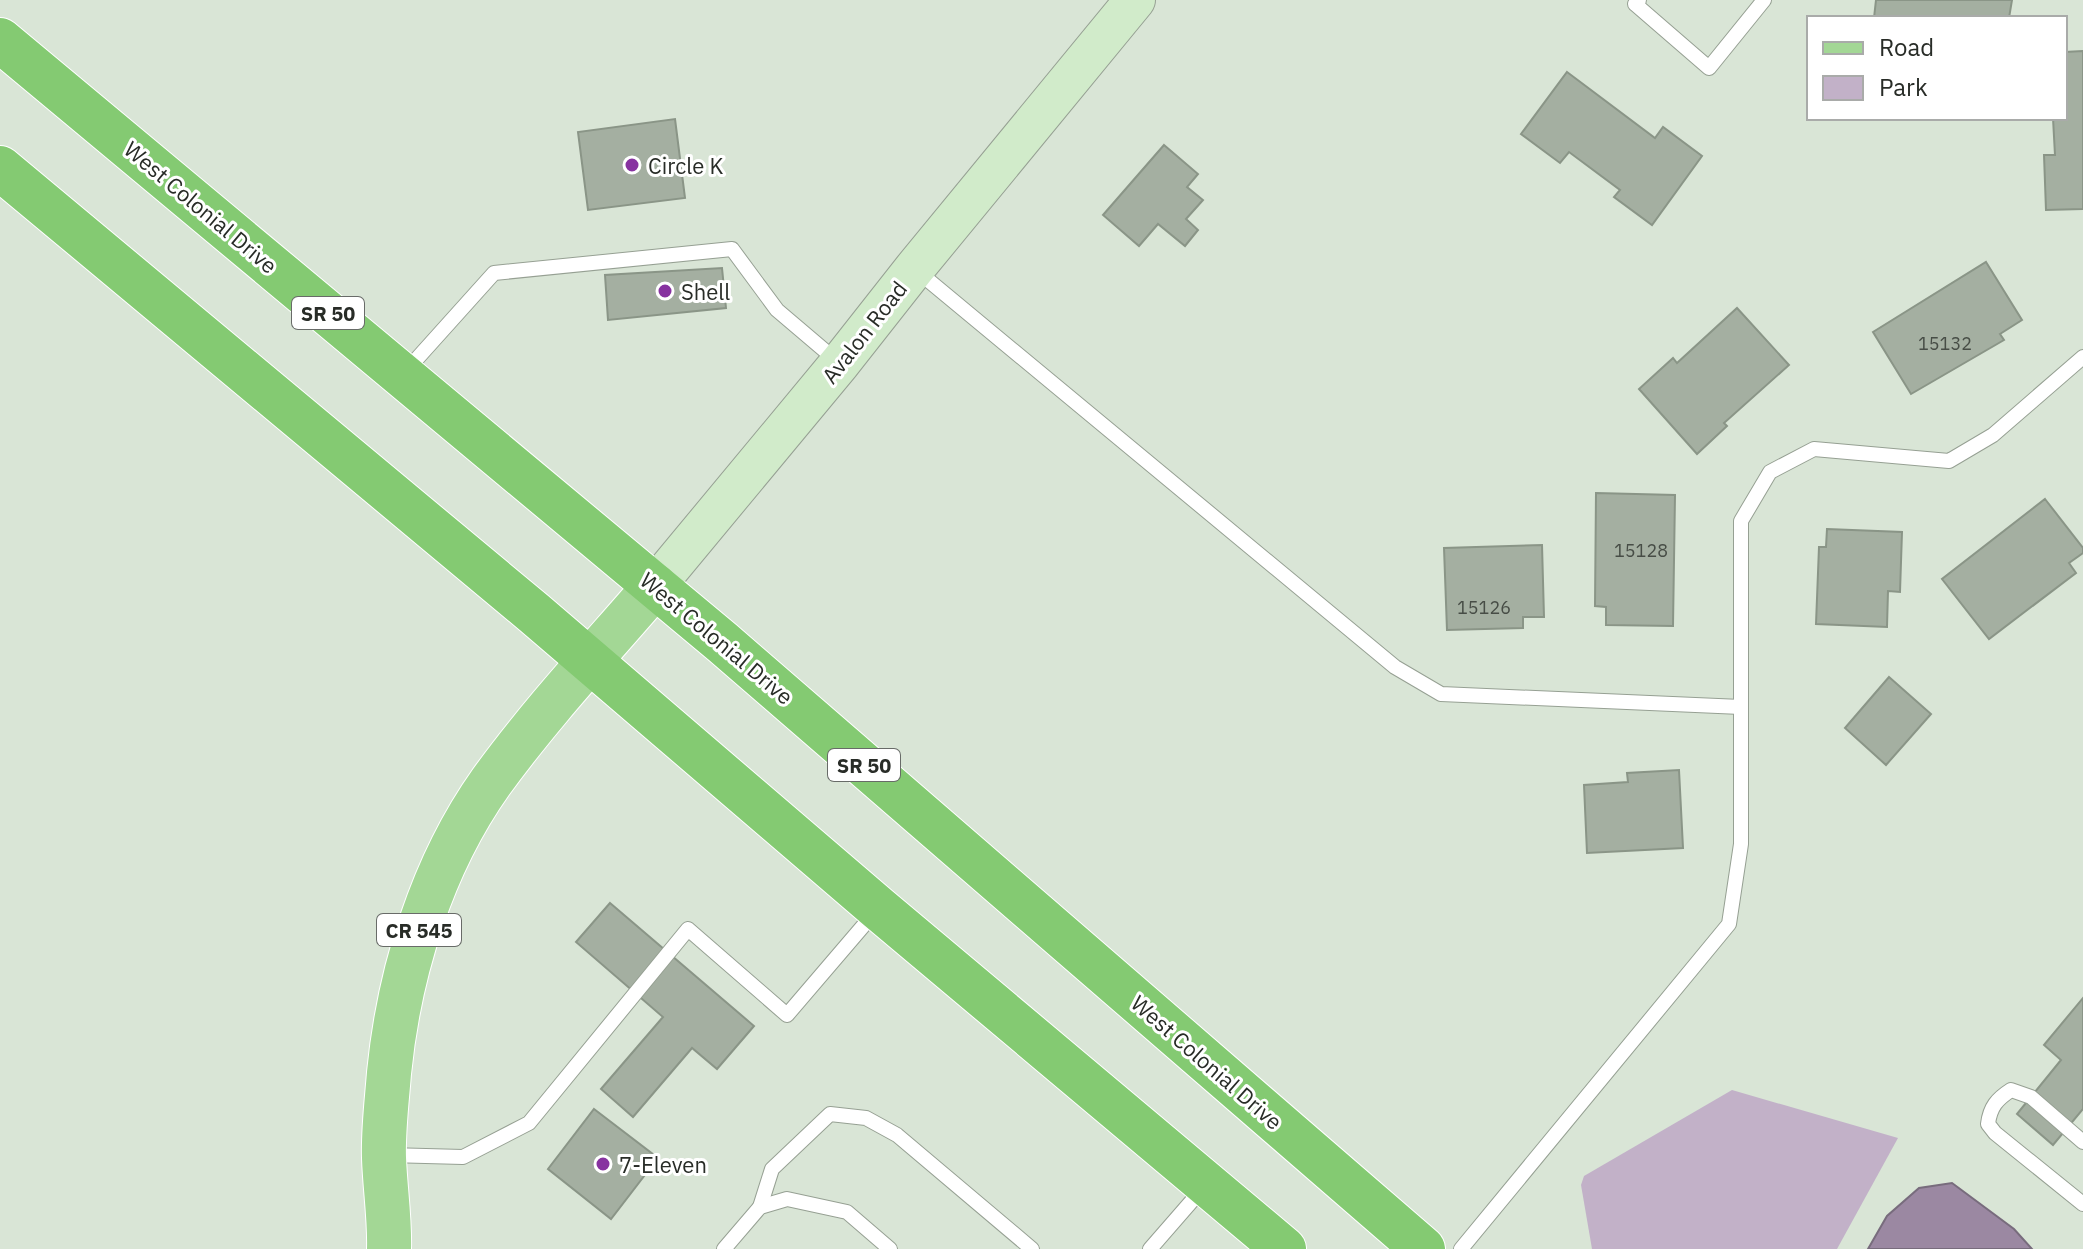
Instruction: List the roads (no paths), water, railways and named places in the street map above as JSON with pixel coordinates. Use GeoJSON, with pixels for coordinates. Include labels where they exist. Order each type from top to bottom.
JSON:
{"type":"FeatureCollection","features":[{"type":"Feature","properties":{"kind":"highway","name":"West Colonial Drive"},"geometry":{"type":"LineString","coordinates":[[0,40],[655,586],[1423,1249]]}},
{"type":"Feature","properties":{"kind":"highway"},"geometry":{"type":"LineString","coordinates":[[0,168],[590,661],[1284,1249]]}},
{"type":"Feature","properties":{"kind":"main road","name":"Avalon Road"},"geometry":{"type":"LineString","coordinates":[[590,661],[840,363],[1135,0]]}},
{"type":"Feature","properties":{"kind":"main road","name":"CR 545"},"geometry":{"type":"LineString","coordinates":[[389,1249],[384,1155],[389,1070],[415,943],[438,880],[490,784],[590,661]]}},
{"type":"Feature","properties":{"kind":"lane"},"geometry":{"type":"LineString","coordinates":[[1639,0],[1635,4],[1709,68],[1764,0]]}},
{"type":"Feature","properties":{"kind":"lane"},"geometry":{"type":"LineString","coordinates":[[402,375],[494,273],[732,249],[777,310],[840,363]]}},
{"type":"Feature","properties":{"kind":"lane"},"geometry":{"type":"LineString","coordinates":[[914,269],[1395,667],[1441,694],[1741,707]]}},
{"type":"Feature","properties":{"kind":"lane"},"geometry":{"type":"LineString","coordinates":[[1461,1249],[1729,924],[1741,844],[1741,521],[1770,472],[1814,449],[1949,461],[1993,435],[2083,357]]}},
{"type":"Feature","properties":{"kind":"lane"},"geometry":{"type":"LineString","coordinates":[[384,1155],[463,1157],[529,1123],[688,929],[787,1015],[878,908]]}},
{"type":"Feature","properties":{"kind":"lane"},"geometry":{"type":"LineString","coordinates":[[2083,1142],[2031,1097],[2011,1090],[1999,1098],[1990,1111],[1988,1124],[1995,1133],[2083,1204]]}},
{"type":"Feature","properties":{"kind":"lane"},"geometry":{"type":"LineString","coordinates":[[724,1249],[760,1207],[772,1169],[830,1114],[866,1118],[897,1135],[1032,1249]]}},
{"type":"Feature","properties":{"kind":"lane"},"geometry":{"type":"LineString","coordinates":[[1150,1249],[1207,1184]]}},
{"type":"Feature","properties":{"kind":"lane"},"geometry":{"type":"LineString","coordinates":[[760,1207],[787,1199],[847,1212],[890,1249]]}},
{"type":"Feature","properties":{"kind":"place","name":"Circle K"},"geometry":{"type":"Point","coordinates":[632,165]}},
{"type":"Feature","properties":{"kind":"place","name":"Shell"},"geometry":{"type":"Point","coordinates":[665,291]}},
{"type":"Feature","properties":{"kind":"place","name":"7-Eleven"},"geometry":{"type":"Point","coordinates":[603,1164]}}]}
